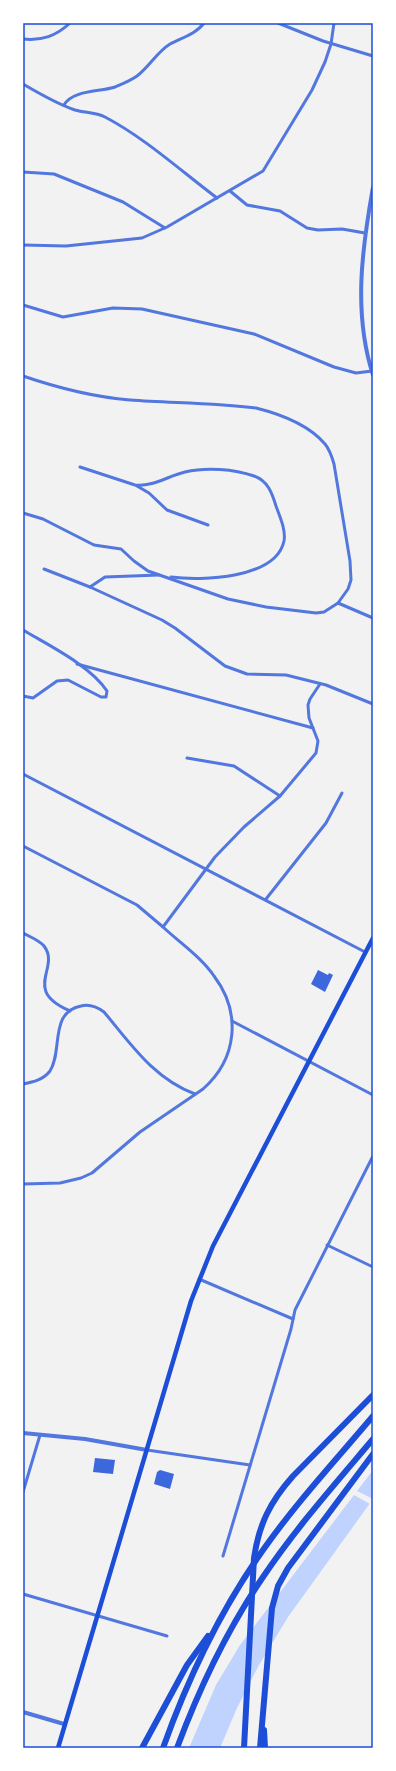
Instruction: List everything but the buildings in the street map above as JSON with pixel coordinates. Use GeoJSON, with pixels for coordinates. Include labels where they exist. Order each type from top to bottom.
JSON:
{"type":"FeatureCollection","features":[{"type":"Feature","properties":{"kind":"highway"},"geometry":{"type":"LineString","coordinates":[[244,1748],[254,1558],[259,1532],[264,1518],[280,1490],[373,1395]]}},
{"type":"Feature","properties":{"kind":"highway"},"geometry":{"type":"LineString","coordinates":[[142,1748],[187,1665],[219,1620],[262,1551],[297,1504],[373,1416]]}},
{"type":"Feature","properties":{"kind":"highway"},"geometry":{"type":"LineString","coordinates":[[177,1748],[215,1658],[254,1590],[301,1524],[373,1439]]}},
{"type":"Feature","properties":{"kind":"highway"},"geometry":{"type":"LineString","coordinates":[[260,1748],[272,1608],[278,1586],[288,1568],[373,1454]]}},
{"type":"Feature","properties":{"kind":"highway"},"geometry":{"type":"LineString","coordinates":[[163,1748],[194,1670],[219,1620]]}},
{"type":"Feature","properties":{"kind":"highway"},"geometry":{"type":"LineString","coordinates":[[262,1715],[265,1748]]}},
{"type":"Feature","properties":{"kind":"main road"},"geometry":{"type":"LineString","coordinates":[[58,1748],[148,1450],[179,1340],[199,1279],[213,1246],[373,938]]}},
{"type":"Feature","properties":{"kind":"street"},"geometry":{"type":"LineString","coordinates":[[23,39],[41,39],[52,36],[70,23]]}},
{"type":"Feature","properties":{"kind":"street"},"geometry":{"type":"LineString","coordinates":[[64,105],[67,100],[77,96],[114,87],[131,80],[143,71],[162,51],[197,30],[204,23]]}},
{"type":"Feature","properties":{"kind":"street"},"geometry":{"type":"LineString","coordinates":[[278,23],[331,44],[373,56]]}},
{"type":"Feature","properties":{"kind":"street"},"geometry":{"type":"LineString","coordinates":[[23,245],[66,246],[142,238],[165,228],[262,171],[312,90],[325,62],[331,44],[334,23]]}},
{"type":"Feature","properties":{"kind":"street"},"geometry":{"type":"LineString","coordinates":[[23,84],[41,95],[76,111],[96,113],[111,121],[151,148],[217,198]]}},
{"type":"Feature","properties":{"kind":"street"},"geometry":{"type":"LineString","coordinates":[[23,172],[54,174],[122,202],[165,228]]}},
{"type":"Feature","properties":{"kind":"street"},"geometry":{"type":"LineString","coordinates":[[23,305],[63,317],[113,308],[142,310],[254,334],[334,367],[356,373],[372,373],[364,339],[361,279],[365,233],[373,187]]}},
{"type":"Feature","properties":{"kind":"street"},"geometry":{"type":"LineString","coordinates":[[230,191],[247,205],[280,212],[307,228],[314,230],[342,229],[365,233]]}},
{"type":"Feature","properties":{"kind":"street"},"geometry":{"type":"LineString","coordinates":[[23,376],[48,384],[101,396],[130,400],[256,408],[284,416],[313,433],[330,451],[334,464],[351,580],[348,588],[338,603],[324,612],[297,612],[228,599],[141,567],[121,549],[94,545],[43,520],[23,513]]}},
{"type":"Feature","properties":{"kind":"street"},"geometry":{"type":"LineString","coordinates":[[80,467],[135,485],[149,493],[167,510],[208,525]]}},
{"type":"Feature","properties":{"kind":"street"},"geometry":{"type":"LineString","coordinates":[[90,586],[105,577],[163,575],[210,578],[225,577],[263,567],[275,557],[284,540],[284,530],[273,494],[269,487],[258,478],[235,472],[215,470],[185,472],[150,484],[135,485]]}},
{"type":"Feature","properties":{"kind":"street"},"geometry":{"type":"LineString","coordinates":[[44,569],[90,586],[169,624],[225,666],[248,674],[286,675],[320,684],[373,704]]}},
{"type":"Feature","properties":{"kind":"street"},"geometry":{"type":"LineString","coordinates":[[338,603],[373,618]]}},
{"type":"Feature","properties":{"kind":"street"},"geometry":{"type":"LineString","coordinates":[[23,630],[77,664],[103,686],[107,692],[106,697],[101,697],[68,680],[62,679],[32,698],[23,696]]}},
{"type":"Feature","properties":{"kind":"street"},"geometry":{"type":"LineString","coordinates":[[77,664],[313,728]]}},
{"type":"Feature","properties":{"kind":"street"},"geometry":{"type":"LineString","coordinates":[[163,927],[206,868],[229,842],[280,796],[316,753],[318,741],[308,712],[308,705],[310,699],[320,684]]}},
{"type":"Feature","properties":{"kind":"street"},"geometry":{"type":"LineString","coordinates":[[188,758],[234,766],[280,796]]}},
{"type":"Feature","properties":{"kind":"street"},"geometry":{"type":"LineString","coordinates":[[23,774],[266,899],[365,952]]}},
{"type":"Feature","properties":{"kind":"street"},"geometry":{"type":"LineString","coordinates":[[266,899],[326,823],[342,793]]}},
{"type":"Feature","properties":{"kind":"street"},"geometry":{"type":"LineString","coordinates":[[23,846],[137,905],[206,965],[214,975],[226,997],[232,1021],[231,1044],[224,1064],[211,1082],[140,1132],[92,1173],[71,1182],[23,1184]]}},
{"type":"Feature","properties":{"kind":"street"},"geometry":{"type":"LineString","coordinates":[[23,934],[38,940],[44,946],[48,953],[45,980],[48,997],[52,1002],[70,1011]]}},
{"type":"Feature","properties":{"kind":"street"},"geometry":{"type":"LineString","coordinates":[[23,1084],[40,1080],[50,1071],[53,1064],[62,1019],[70,1011],[83,1006],[98,1009],[104,1012],[160,1076],[195,1094]]}},
{"type":"Feature","properties":{"kind":"street"},"geometry":{"type":"LineString","coordinates":[[232,1021],[373,1095]]}},
{"type":"Feature","properties":{"kind":"street"},"geometry":{"type":"LineString","coordinates":[[223,1556],[300,1298],[373,1156]]}},
{"type":"Feature","properties":{"kind":"street"},"geometry":{"type":"LineString","coordinates":[[327,1245],[373,1267]]}},
{"type":"Feature","properties":{"kind":"street"},"geometry":{"type":"LineString","coordinates":[[199,1279],[293,1319]]}},
{"type":"Feature","properties":{"kind":"street"},"geometry":{"type":"LineString","coordinates":[[23,1432],[85,1439],[250,1465]]}},
{"type":"Feature","properties":{"kind":"street"},"geometry":{"type":"LineString","coordinates":[[23,1492],[40,1435]]}},
{"type":"Feature","properties":{"kind":"street"},"geometry":{"type":"LineString","coordinates":[[23,1594],[167,1636]]}},
{"type":"Feature","properties":{"kind":"street"},"geometry":{"type":"LineString","coordinates":[[23,1712],[64,1724]]}},
{"type":"Feature","properties":{"kind":"water"},"geometry":{"type":"Polygon","coordinates":[[[373,1470],[373,1499],[288,1617],[259,1665],[237,1708],[220,1748],[189,1748],[216,1685],[240,1645],[373,1470]]]}},
{"type":"Feature","properties":{"kind":"pier"},"geometry":{"type":"Polygon","coordinates":[[[355,1490],[373,1499],[372,1505],[352,1494],[355,1490]]]}}]}
